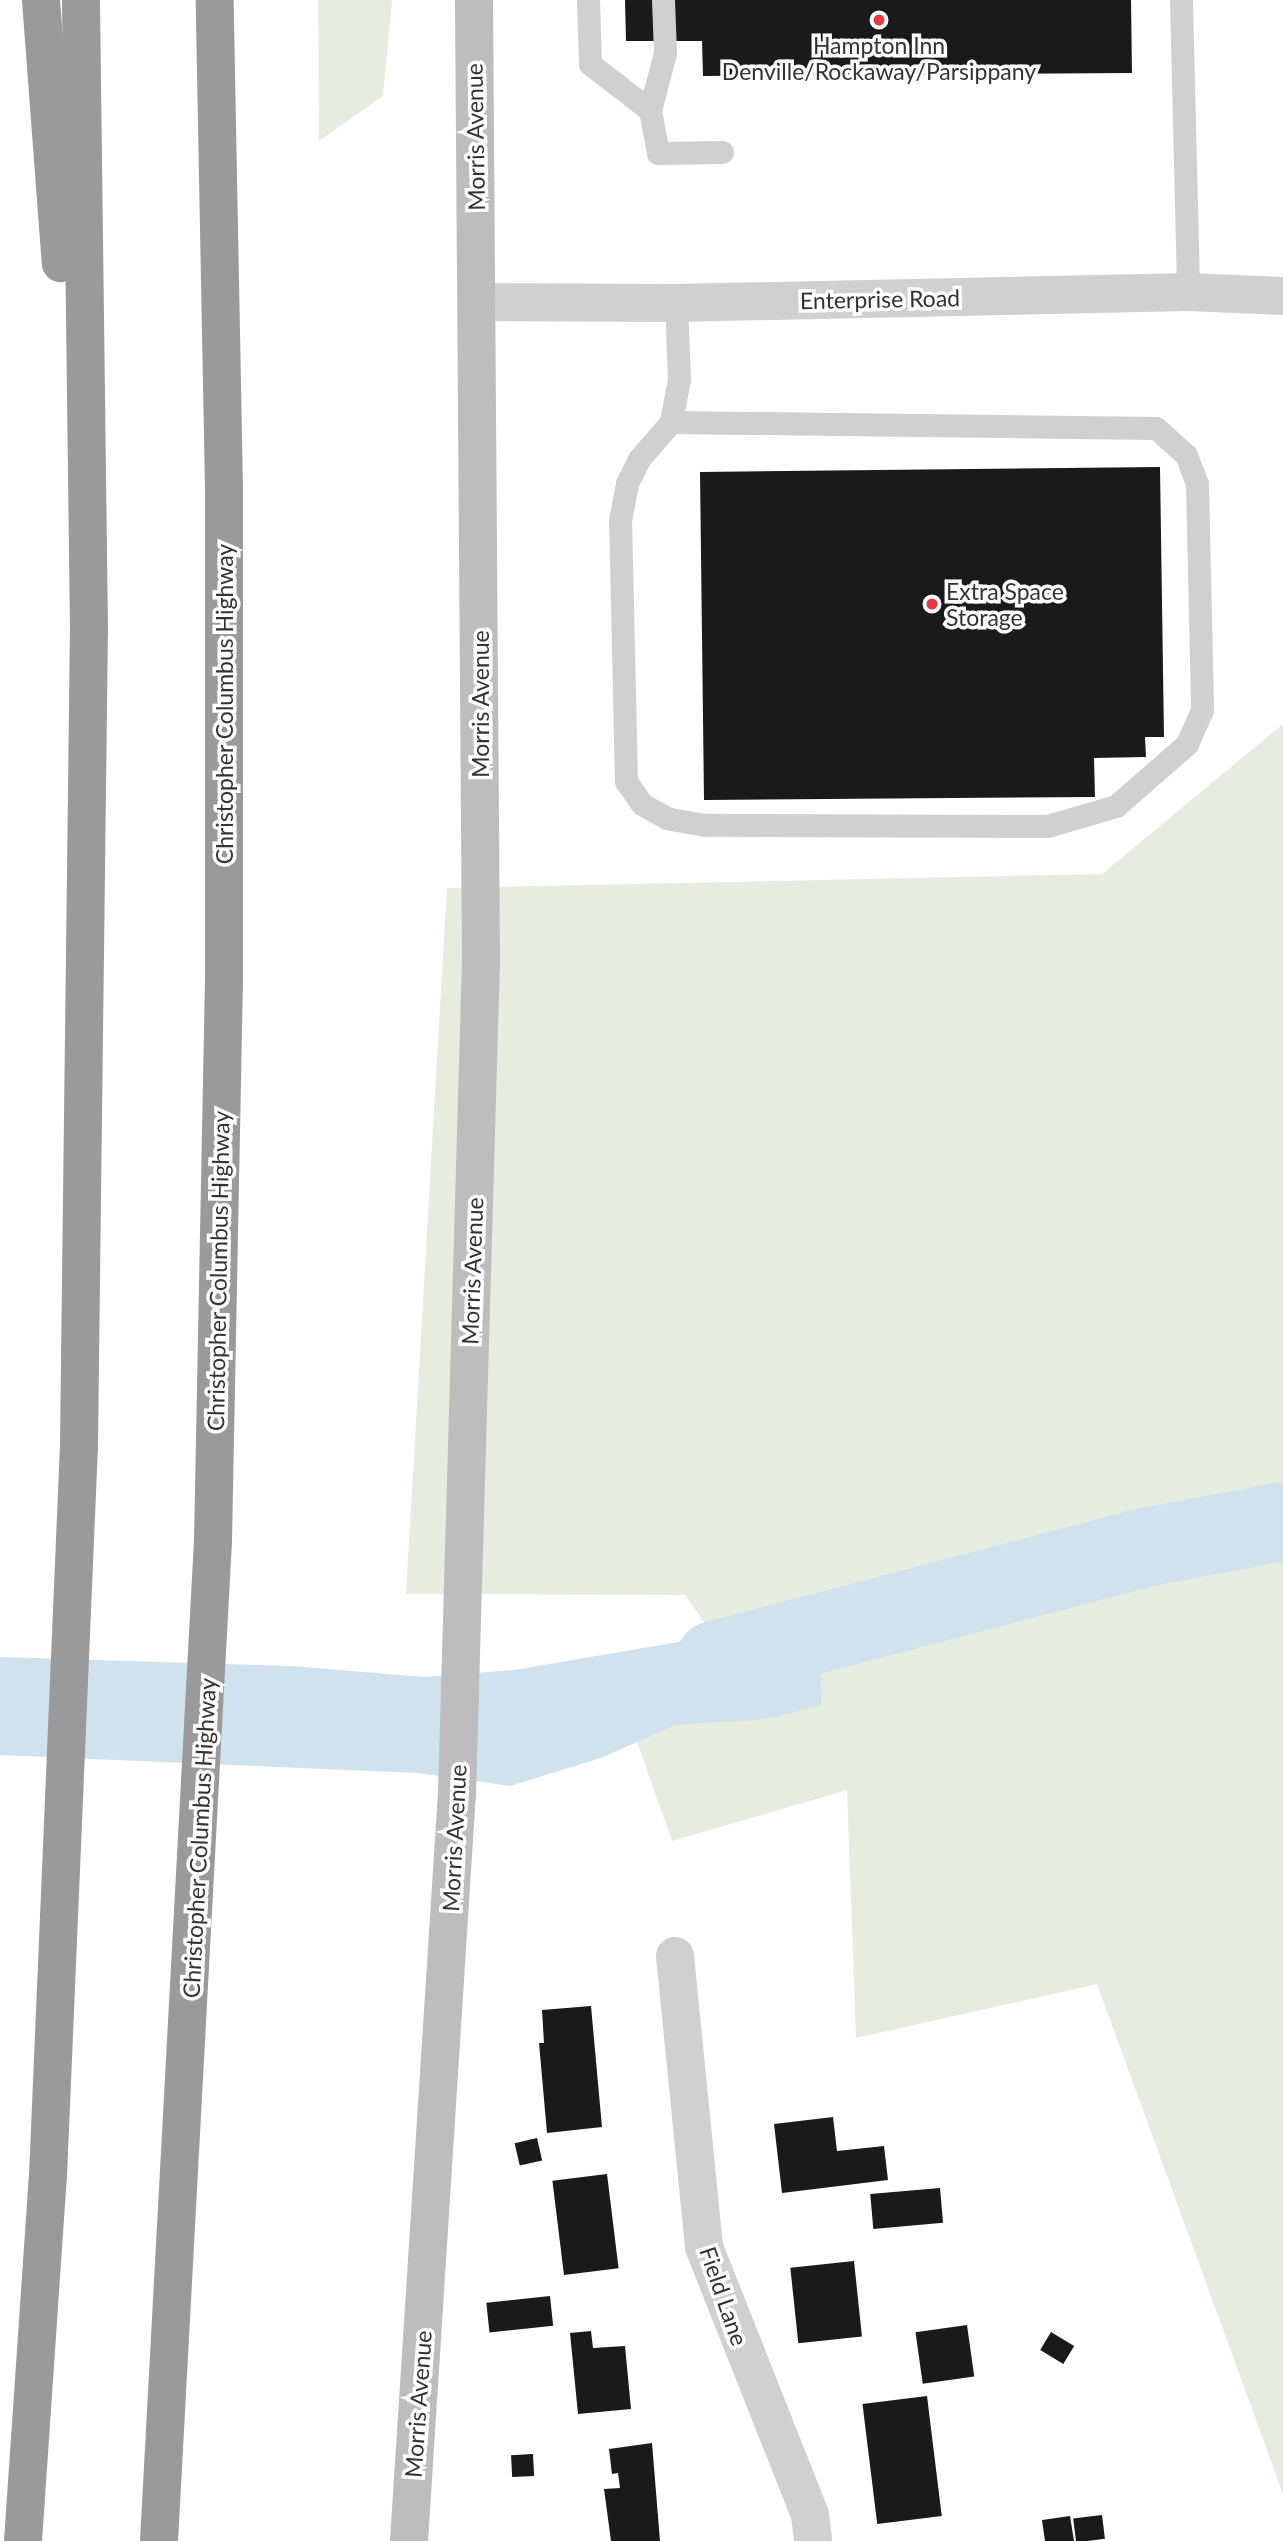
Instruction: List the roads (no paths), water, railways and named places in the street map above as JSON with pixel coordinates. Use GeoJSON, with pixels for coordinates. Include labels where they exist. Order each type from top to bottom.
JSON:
{"type":"FeatureCollection","features":[{"type":"Feature","properties":{"kind":"highway"},"geometry":{"type":"LineString","coordinates":[[41,0],[89,631]]}},
{"type":"Feature","properties":{"kind":"highway"},"geometry":{"type":"LineString","coordinates":[[23,2541],[47,2189],[66,1774],[86,1120],[89,631],[82,0]]}},
{"type":"Feature","properties":{"kind":"highway","name":"Christopher Columbus Highway"},"geometry":{"type":"LineString","coordinates":[[159,2541],[214,1541],[224,979],[224,489],[215,0]]}},
{"type":"Feature","properties":{"kind":"street","name":"Morris Avenue"},"geometry":{"type":"LineString","coordinates":[[409,2541],[457,1793],[481,958],[474,0]]}},
{"type":"Feature","properties":{"kind":"street","name":"Enterprise Road"},"geometry":{"type":"LineString","coordinates":[[477,302],[677,303],[1188,292],[1283,296]]}},
{"type":"Feature","properties":{"kind":"street","name":"Field Lane"},"geometry":{"type":"LineString","coordinates":[[675,1956],[704,2248],[810,2515],[813,2541]]}},
{"type":"Feature","properties":{"kind":"lane"},"geometry":{"type":"LineString","coordinates":[[588,0],[590,64],[650,110]]}},
{"type":"Feature","properties":{"kind":"lane"},"geometry":{"type":"LineString","coordinates":[[663,0],[665,53],[650,110],[658,153],[722,152]]}},
{"type":"Feature","properties":{"kind":"lane"},"geometry":{"type":"LineString","coordinates":[[1181,0],[1188,292]]}},
{"type":"Feature","properties":{"kind":"lane"},"geometry":{"type":"LineString","coordinates":[[671,422],[1156,428],[1186,455],[1197,484],[1202,710],[1187,744],[1150,780],[1116,806],[1047,826],[705,825],[667,818],[642,804],[626,781],[620,520],[626,483],[639,459],[671,422],[679,379],[677,303]]}},
{"type":"Feature","properties":{"kind":"water"},"geometry":{"type":"Polygon","coordinates":[[[820,1618],[821,1705],[767,1719],[675,1725],[601,1758],[510,1786],[418,1773],[0,1755],[0,1657],[291,1666],[425,1677],[514,1670],[820,1618]]]}},
{"type":"Feature","properties":{"kind":"waterway"},"geometry":{"type":"LineString","coordinates":[[714,1660],[1149,1546],[1283,1521]]}},
{"type":"Feature","properties":{"kind":"place","name":"Hampton Inn Denville/Rockaway/Parsippany"},"geometry":{"type":"Point","coordinates":[879,20]}},
{"type":"Feature","properties":{"kind":"place","name":"Extra Space Storage"},"geometry":{"type":"Point","coordinates":[932,604]}}]}
